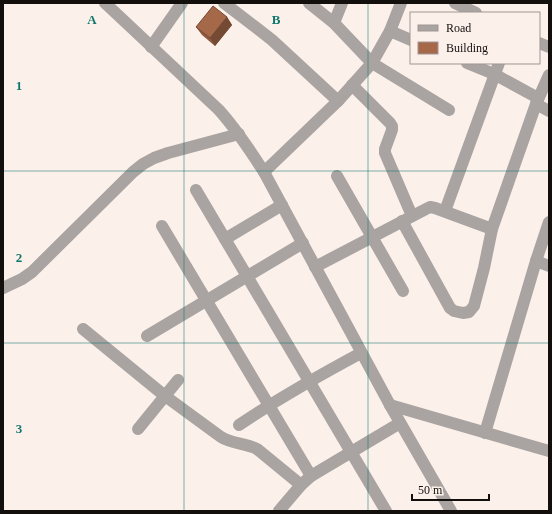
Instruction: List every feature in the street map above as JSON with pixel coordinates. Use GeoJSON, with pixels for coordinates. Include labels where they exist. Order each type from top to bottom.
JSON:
{"type":"FeatureCollection","features":[{"type":"Feature","properties":{"kind":"street"},"geometry":{"type":"LineString","coordinates":[[105,3],[219,110],[239,134],[264,172],[390,406],[451,511]]}},
{"type":"Feature","properties":{"kind":"street"},"geometry":{"type":"LineString","coordinates":[[151,47],[182,3]]}},
{"type":"Feature","properties":{"kind":"street"},"geometry":{"type":"LineString","coordinates":[[224,3],[272,40],[338,101]]}},
{"type":"Feature","properties":{"kind":"street"},"geometry":{"type":"LineString","coordinates":[[309,3],[334,23],[372,63],[449,110]]}},
{"type":"Feature","properties":{"kind":"street"},"geometry":{"type":"LineString","coordinates":[[334,23],[342,3]]}},
{"type":"Feature","properties":{"kind":"street"},"geometry":{"type":"LineString","coordinates":[[264,172],[338,101],[372,63],[390,31],[400,3]]}},
{"type":"Feature","properties":{"kind":"street"},"geometry":{"type":"LineString","coordinates":[[455,3],[474,12]]}},
{"type":"Feature","properties":{"kind":"street"},"geometry":{"type":"LineString","coordinates":[[390,31],[410,40]]}},
{"type":"Feature","properties":{"kind":"street"},"geometry":{"type":"LineString","coordinates":[[469,64],[494,74],[537,101],[549,111]]}},
{"type":"Feature","properties":{"kind":"street"},"geometry":{"type":"LineString","coordinates":[[445,211],[499,64]]}},
{"type":"Feature","properties":{"kind":"street"},"geometry":{"type":"LineString","coordinates":[[352,85],[392,126],[385,153],[407,219],[450,308],[454,311],[463,313],[469,312],[474,306],[492,229],[537,101],[549,75]]}},
{"type":"Feature","properties":{"kind":"street"},"geometry":{"type":"LineString","coordinates":[[3,288],[22,279],[32,272],[133,172],[143,164],[168,153],[239,134]]}},
{"type":"Feature","properties":{"kind":"street"},"geometry":{"type":"LineString","coordinates":[[337,176],[403,291]]}},
{"type":"Feature","properties":{"kind":"street"},"geometry":{"type":"LineString","coordinates":[[196,190],[386,511]]}},
{"type":"Feature","properties":{"kind":"street"},"geometry":{"type":"LineString","coordinates":[[225,239],[282,205]]}},
{"type":"Feature","properties":{"kind":"street"},"geometry":{"type":"LineString","coordinates":[[315,267],[430,208],[445,211],[492,229]]}},
{"type":"Feature","properties":{"kind":"street"},"geometry":{"type":"LineString","coordinates":[[485,433],[549,222]]}},
{"type":"Feature","properties":{"kind":"street"},"geometry":{"type":"LineString","coordinates":[[162,226],[311,476]]}},
{"type":"Feature","properties":{"kind":"street"},"geometry":{"type":"LineString","coordinates":[[146,336],[303,243]]}},
{"type":"Feature","properties":{"kind":"street"},"geometry":{"type":"LineString","coordinates":[[536,261],[549,266]]}},
{"type":"Feature","properties":{"kind":"street"},"geometry":{"type":"LineString","coordinates":[[83,329],[165,396],[225,440],[248,445],[257,449],[302,485]]}},
{"type":"Feature","properties":{"kind":"street"},"geometry":{"type":"LineString","coordinates":[[239,425],[309,381],[361,353]]}},
{"type":"Feature","properties":{"kind":"street"},"geometry":{"type":"LineString","coordinates":[[138,429],[178,380]]}},
{"type":"Feature","properties":{"kind":"street"},"geometry":{"type":"LineString","coordinates":[[390,406],[549,451]]}},
{"type":"Feature","properties":{"kind":"street"},"geometry":{"type":"LineString","coordinates":[[287,508],[302,485],[311,476],[400,423]]}},
{"type":"Feature","properties":{"kind":"building"},"geometry":{"type":"Polygon","coordinates":[[[213,6],[227,17],[210,38],[196,27],[213,6]]]}}]}
